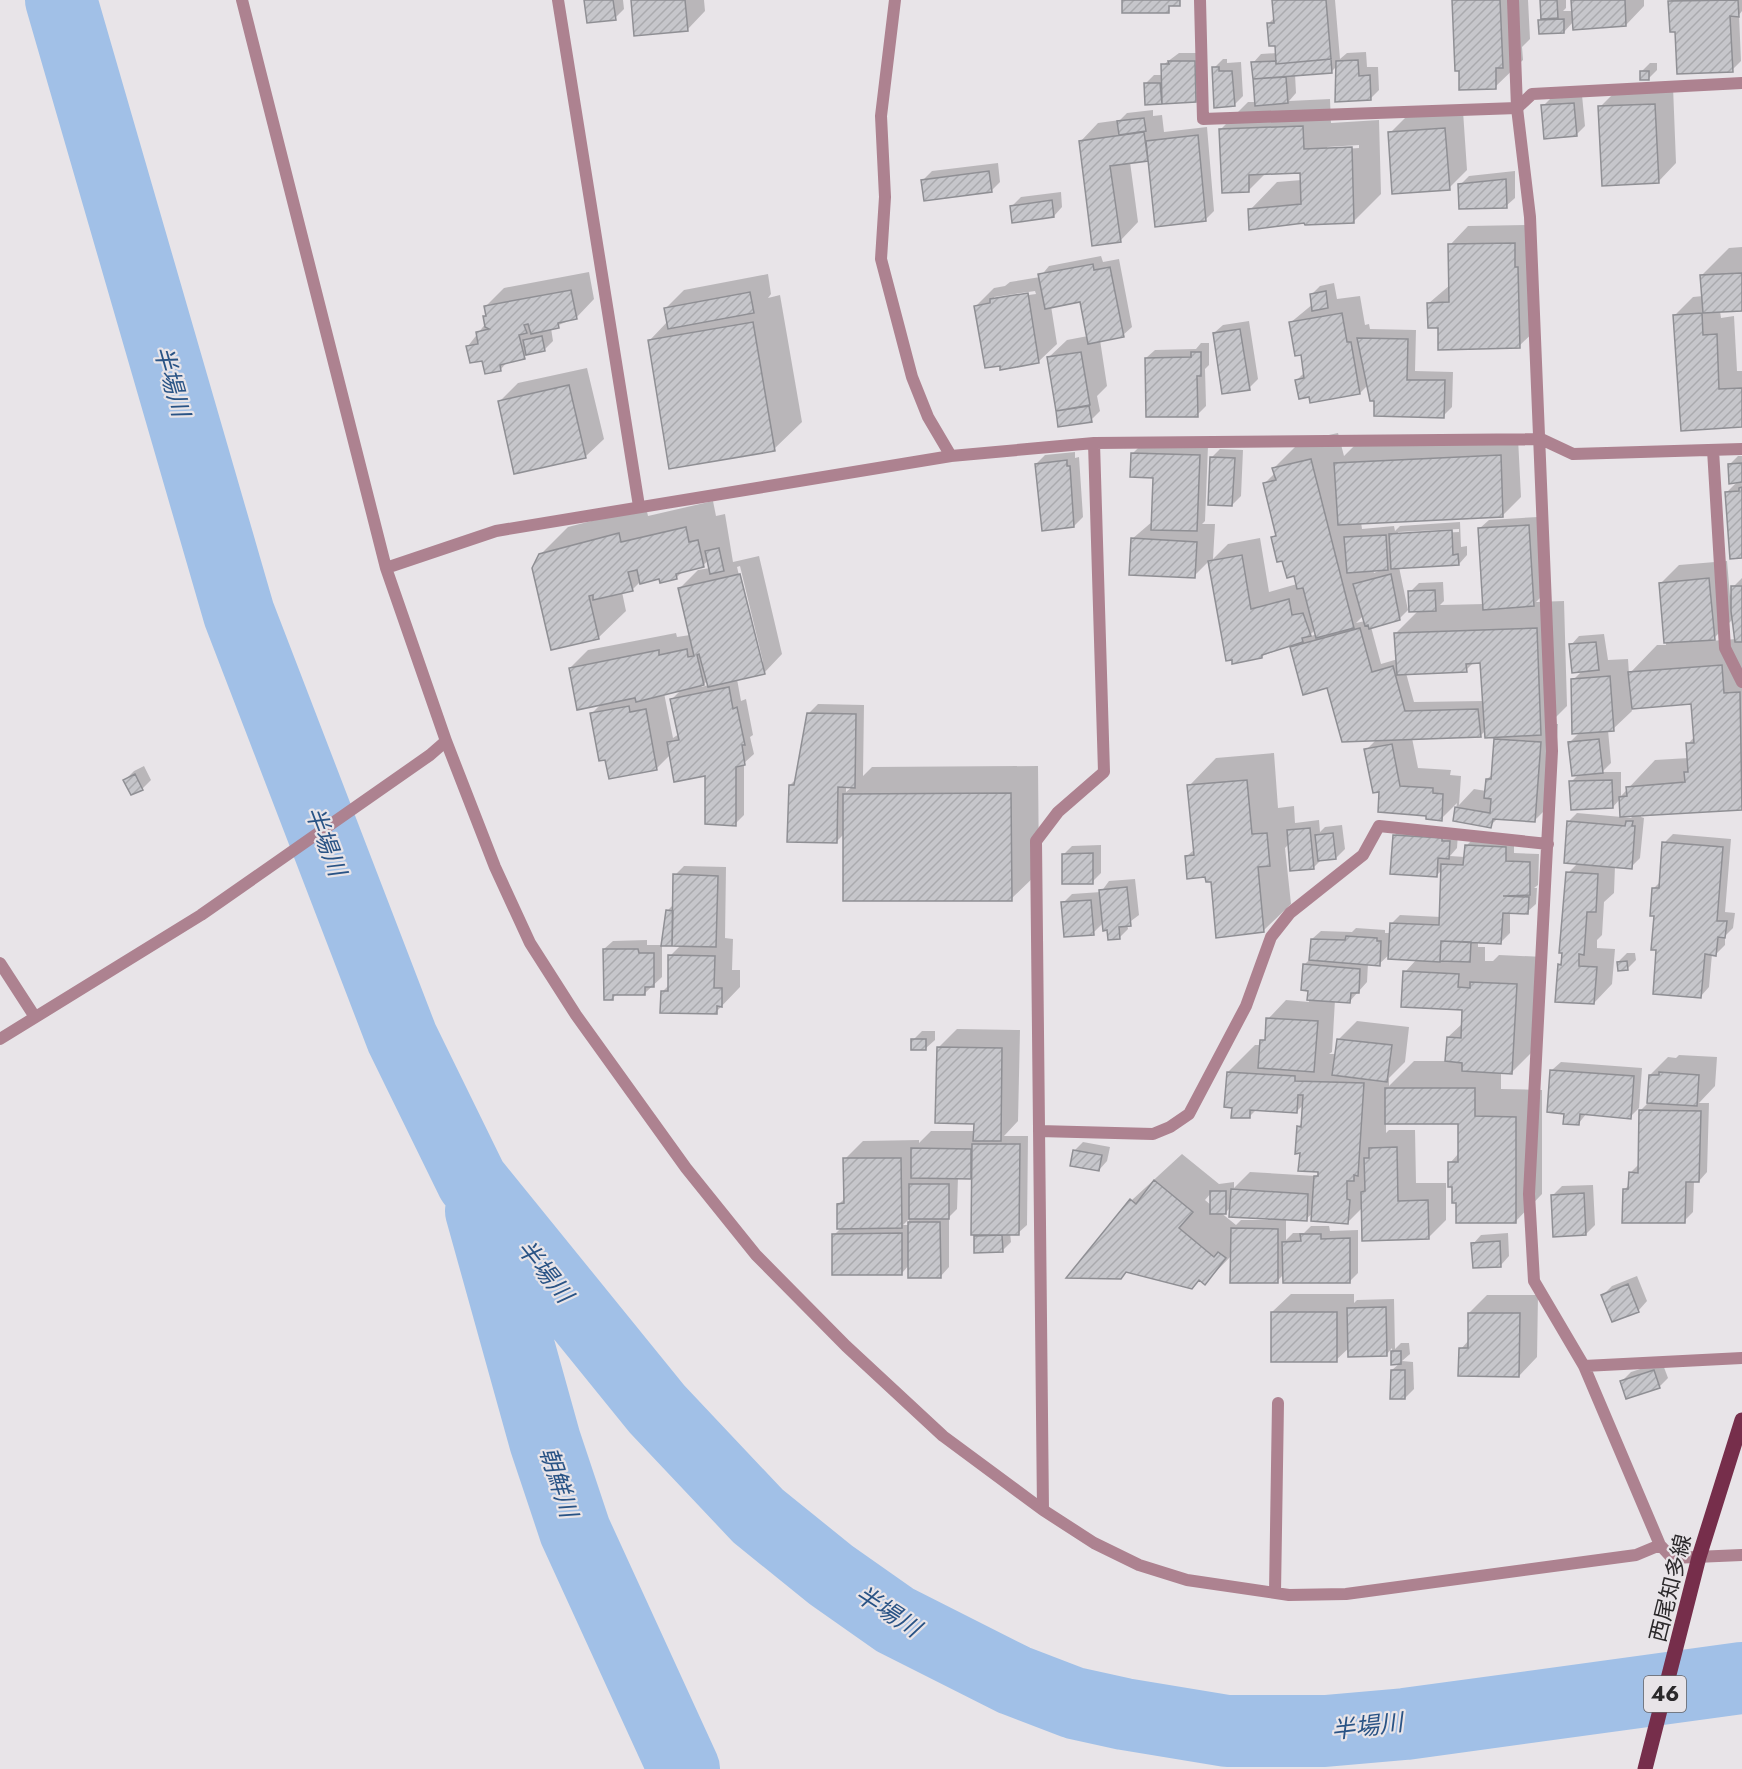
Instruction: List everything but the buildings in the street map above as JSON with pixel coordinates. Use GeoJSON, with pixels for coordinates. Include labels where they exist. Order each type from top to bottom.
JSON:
{"type":"FeatureCollection","features":[{"type":"Feature","properties":{"kind":"main road","name":"西尾知多線"},"geometry":{"type":"LineString","coordinates":[[1645,1769],[1685,1620],[1699,1557],[1742,1420]]}},
{"type":"Feature","properties":{"kind":"street"},"geometry":{"type":"LineString","coordinates":[[242,0],[386,568],[446,741],[495,867],[530,943],[576,1016],[686,1168],[756,1255],[846,1346],[943,1436],[1043,1510],[1094,1544],[1139,1565],[1187,1580],[1289,1596],[1346,1594],[1636,1555],[1659,1545]]}},
{"type":"Feature","properties":{"kind":"street"},"geometry":{"type":"LineString","coordinates":[[558,0],[639,506]]}},
{"type":"Feature","properties":{"kind":"street"},"geometry":{"type":"LineString","coordinates":[[895,0],[882,116],[885,197],[881,260],[912,377],[928,417],[951,456]]}},
{"type":"Feature","properties":{"kind":"street"},"geometry":{"type":"LineString","coordinates":[[1200,0],[1203,119],[1517,108],[1533,94],[1742,83]]}},
{"type":"Feature","properties":{"kind":"street"},"geometry":{"type":"LineString","coordinates":[[1513,0],[1517,108],[1530,218],[1541,439],[1552,751],[1529,1194],[1534,1281],[1584,1366],[1659,1545],[1672,1558],[1742,1555]]}},
{"type":"Feature","properties":{"kind":"street"},"geometry":{"type":"LineString","coordinates":[[386,568],[496,531],[951,456],[1094,443],[1541,439],[1573,454],[1742,449]]}},
{"type":"Feature","properties":{"kind":"street"},"geometry":{"type":"LineString","coordinates":[[1043,1510],[1036,841],[1058,812],[1104,772],[1094,443]]}},
{"type":"Feature","properties":{"kind":"street"},"geometry":{"type":"LineString","coordinates":[[1713,450],[1725,648],[1742,682]]}},
{"type":"Feature","properties":{"kind":"street"},"geometry":{"type":"LineString","coordinates":[[0,1039],[214,904],[430,755],[446,741]]}},
{"type":"Feature","properties":{"kind":"street"},"geometry":{"type":"LineString","coordinates":[[1039,1131],[1153,1134],[1170,1128],[1189,1114],[1246,1006],[1271,937],[1290,913],[1363,855],[1379,826],[1548,844]]}},
{"type":"Feature","properties":{"kind":"street"},"geometry":{"type":"LineString","coordinates":[[0,963],[35,1017]]}},
{"type":"Feature","properties":{"kind":"street"},"geometry":{"type":"LineString","coordinates":[[1584,1366],[1742,1358]]}},
{"type":"Feature","properties":{"kind":"street"},"geometry":{"type":"LineString","coordinates":[[1275,1593],[1278,1403]]}},
{"type":"Feature","properties":{"kind":"waterway","name":"半場川"},"geometry":{"type":"LineString","coordinates":[[61,0],[239,614],[402,1038],[472,1181],[657,1409],[758,1516],[831,1575],[895,1620],[1014,1680],[1074,1703],[1124,1714],[1227,1731],[1325,1731],[1405,1724],[1742,1678]]}},
{"type":"Feature","properties":{"kind":"waterway","name":"朝鮮川"},"geometry":{"type":"LineString","coordinates":[[481,1211],[545,1441],[575,1531],[684,1769]]}}]}
